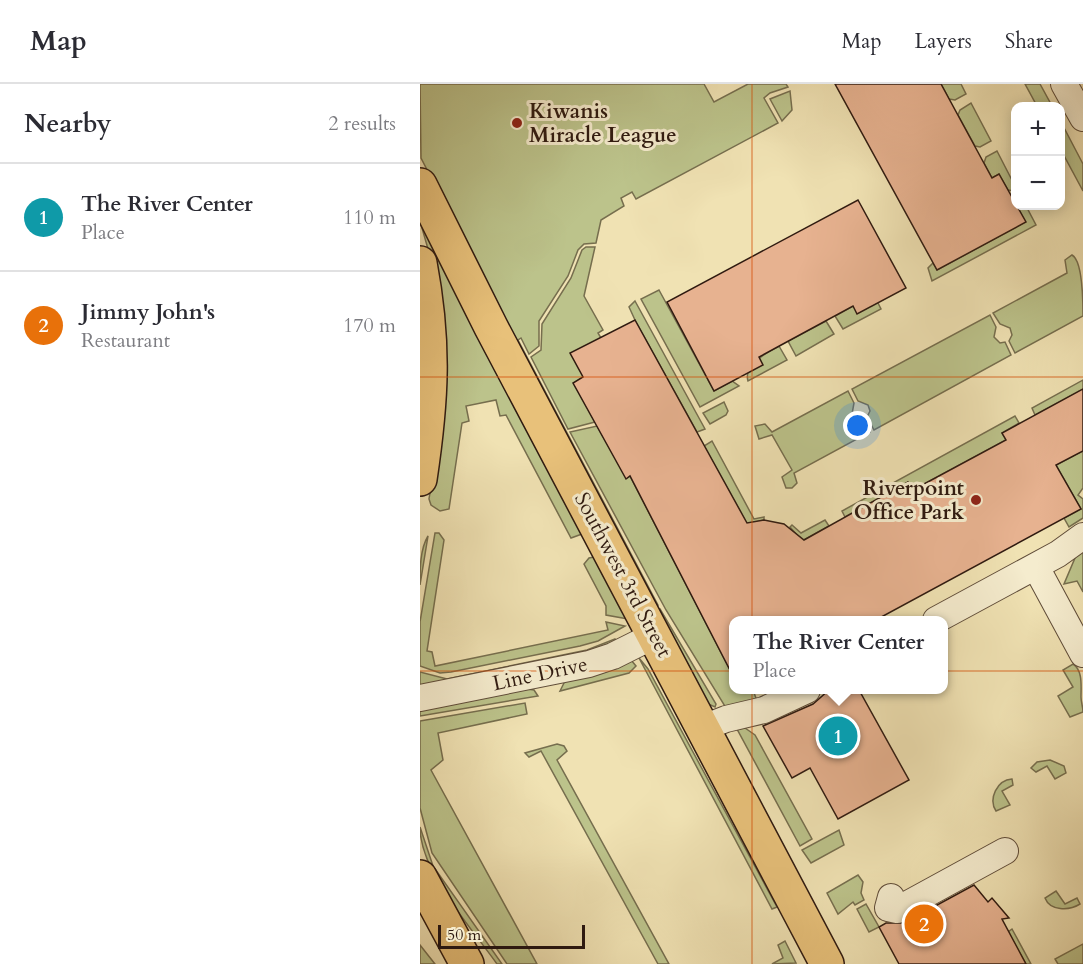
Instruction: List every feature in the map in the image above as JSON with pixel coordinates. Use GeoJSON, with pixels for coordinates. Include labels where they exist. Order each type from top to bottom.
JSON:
{"type":"FeatureCollection","features":[{"type":"Feature","properties":{"kind":"main road","name":"Southwest 3rd Street"},"geometry":{"type":"LineString","coordinates":[[420,185],[497,337],[827,964]]}},
{"type":"Feature","properties":{"kind":"main road"},"geometry":{"type":"LineString","coordinates":[[420,263],[431,338],[432,378],[420,479]]}},
{"type":"Feature","properties":{"kind":"main road"},"geometry":{"type":"LineString","coordinates":[[420,876],[467,964]]}},
{"type":"Feature","properties":{"kind":"street"},"geometry":{"type":"LineString","coordinates":[[1064,84],[1083,118]]}},
{"type":"Feature","properties":{"kind":"street"},"geometry":{"type":"LineString","coordinates":[[945,616],[1036,567],[1073,545],[1083,536]]}},
{"type":"Feature","properties":{"kind":"street"},"geometry":{"type":"LineString","coordinates":[[1036,567],[1083,654]]}},
{"type":"Feature","properties":{"kind":"street","name":"Line Drive"},"geometry":{"type":"LineString","coordinates":[[420,698],[589,664],[613,656],[655,635]]}},
{"type":"Feature","properties":{"kind":"street"},"geometry":{"type":"LineString","coordinates":[[703,728],[726,718],[764,710],[798,694]]}},
{"type":"Feature","properties":{"kind":"street"},"geometry":{"type":"LineString","coordinates":[[891,897],[888,908],[897,910],[1005,851]]}},
{"type":"Feature","properties":{"kind":"green space"},"geometry":{"type":"Polygon","coordinates":[[[420,84],[704,84],[714,102],[748,84],[786,84],[788,87],[770,93],[764,98],[778,123],[636,199],[632,192],[621,198],[624,206],[601,220],[596,243],[584,244],[578,250],[568,276],[539,321],[539,346],[529,354],[521,338],[518,340],[658,605],[653,607],[421,158],[420,84]]]}},
{"type":"Feature","properties":{"kind":"green space"},"geometry":{"type":"Polygon","coordinates":[[[941,84],[961,84],[966,94],[955,100],[949,99],[941,84]]]}},
{"type":"Feature","properties":{"kind":"green space"},"geometry":{"type":"Polygon","coordinates":[[[1025,84],[1040,84],[1050,102],[1035,102],[1025,84]]]}},
{"type":"Feature","properties":{"kind":"green space"},"geometry":{"type":"Polygon","coordinates":[[[790,91],[792,110],[782,121],[770,99],[790,91]]]}},
{"type":"Feature","properties":{"kind":"green space"},"geometry":{"type":"Polygon","coordinates":[[[971,103],[991,141],[980,147],[975,146],[958,115],[960,110],[971,103]]]}},
{"type":"Feature","properties":{"kind":"green space"},"geometry":{"type":"Polygon","coordinates":[[[1065,130],[1083,164],[1083,191],[1065,157],[1065,130]]]}},
{"type":"Feature","properties":{"kind":"green space"},"geometry":{"type":"Polygon","coordinates":[[[997,151],[1011,178],[1011,190],[1008,190],[999,174],[992,178],[984,163],[986,157],[997,151]]]}},
{"type":"Feature","properties":{"kind":"green space"},"geometry":{"type":"Polygon","coordinates":[[[1019,210],[1028,210],[1036,225],[932,281],[928,268],[933,263],[937,270],[1025,222],[1019,210]]]}},
{"type":"Feature","properties":{"kind":"green space"},"geometry":{"type":"Polygon","coordinates":[[[420,221],[582,534],[571,538],[506,415],[500,416],[496,400],[466,406],[469,421],[462,423],[449,509],[440,511],[431,505],[429,499],[436,455],[434,270],[420,221]]]}},
{"type":"Feature","properties":{"kind":"green space"},"geometry":{"type":"Polygon","coordinates":[[[586,247],[595,247],[584,296],[603,330],[598,333],[601,338],[583,377],[574,383],[595,422],[568,429],[531,357],[541,350],[542,324],[571,278],[582,250],[586,247]]]}},
{"type":"Feature","properties":{"kind":"green space"},"geometry":{"type":"Polygon","coordinates":[[[1072,255],[1076,259],[1080,273],[1083,316],[1015,353],[1009,341],[1012,335],[1010,328],[1000,324],[993,313],[1067,273],[1065,260],[1072,255]]]}},
{"type":"Feature","properties":{"kind":"green space"},"geometry":{"type":"Polygon","coordinates":[[[659,290],[714,391],[732,381],[739,386],[700,407],[641,299],[659,290]]]}},
{"type":"Feature","properties":{"kind":"green space"},"geometry":{"type":"Polygon","coordinates":[[[635,301],[705,429],[697,432],[635,320],[629,307],[635,301]]]}},
{"type":"Feature","properties":{"kind":"green space"},"geometry":{"type":"Polygon","coordinates":[[[878,303],[881,309],[843,329],[835,316],[853,306],[878,303]]]}},
{"type":"Feature","properties":{"kind":"green space"},"geometry":{"type":"Polygon","coordinates":[[[990,315],[996,327],[994,337],[1000,343],[1005,342],[1011,355],[874,430],[867,417],[870,411],[868,405],[858,401],[852,389],[990,315]]]}},
{"type":"Feature","properties":{"kind":"green space"},"geometry":{"type":"Polygon","coordinates":[[[826,321],[834,334],[796,356],[788,341],[826,321]]]}},
{"type":"Feature","properties":{"kind":"green space"},"geometry":{"type":"Polygon","coordinates":[[[779,346],[787,360],[748,381],[747,375],[752,364],[779,346]]]}},
{"type":"Feature","properties":{"kind":"green space"},"geometry":{"type":"Polygon","coordinates":[[[1083,380],[1083,389],[1035,415],[1032,408],[1083,380]]]}},
{"type":"Feature","properties":{"kind":"green space"},"geometry":{"type":"Polygon","coordinates":[[[848,391],[854,403],[852,414],[863,419],[870,432],[794,473],[797,483],[792,488],[786,488],[782,477],[792,470],[772,435],[759,439],[755,426],[765,424],[772,432],[848,391]]]}},
{"type":"Feature","properties":{"kind":"green space"},"geometry":{"type":"Polygon","coordinates":[[[724,402],[728,411],[726,415],[710,424],[703,413],[724,402]]]}},
{"type":"Feature","properties":{"kind":"green space"},"geometry":{"type":"Polygon","coordinates":[[[1015,416],[1019,423],[1002,433],[1006,440],[913,490],[908,482],[845,517],[842,511],[1015,416]]]}},
{"type":"Feature","properties":{"kind":"green space"},"geometry":{"type":"Polygon","coordinates":[[[597,426],[627,478],[630,476],[729,668],[729,694],[754,694],[757,701],[726,708],[666,610],[570,432],[597,426]]]}},
{"type":"Feature","properties":{"kind":"green space"},"geometry":{"type":"Polygon","coordinates":[[[712,441],[754,519],[764,517],[764,520],[747,524],[704,446],[712,441]]]}},
{"type":"Feature","properties":{"kind":"green space"},"geometry":{"type":"Polygon","coordinates":[[[1083,451],[1083,488],[1078,495],[1083,499],[1083,518],[1069,527],[1064,518],[1081,509],[1056,465],[1083,451]]]}},
{"type":"Feature","properties":{"kind":"green space"},"geometry":{"type":"Polygon","coordinates":[[[825,520],[829,526],[802,541],[790,527],[792,525],[801,533],[825,520]]]}},
{"type":"Feature","properties":{"kind":"green space"},"geometry":{"type":"Polygon","coordinates":[[[435,533],[439,533],[444,540],[427,651],[432,652],[435,666],[608,630],[606,622],[625,626],[598,641],[580,646],[451,672],[440,673],[420,666],[420,622],[435,533]]]}},
{"type":"Feature","properties":{"kind":"green space"},"geometry":{"type":"Polygon","coordinates":[[[428,536],[420,585],[422,553],[428,536]]]}},
{"type":"Feature","properties":{"kind":"green space"},"geometry":{"type":"Polygon","coordinates":[[[1083,550],[1083,592],[1077,581],[1064,584],[1078,551],[1083,550]]]}},
{"type":"Feature","properties":{"kind":"green space"},"geometry":{"type":"Polygon","coordinates":[[[594,557],[628,619],[606,615],[606,606],[584,564],[589,558],[594,557]]]}},
{"type":"Feature","properties":{"kind":"green space"},"geometry":{"type":"Polygon","coordinates":[[[660,609],[716,704],[715,707],[706,703],[656,612],[660,609]]]}},
{"type":"Feature","properties":{"kind":"green space"},"geometry":{"type":"Polygon","coordinates":[[[615,639],[616,641],[587,653],[420,686],[420,672],[447,679],[587,650],[615,639]]]}},
{"type":"Feature","properties":{"kind":"green space"},"geometry":{"type":"Polygon","coordinates":[[[639,658],[648,669],[777,907],[772,909],[639,658]]]}},
{"type":"Feature","properties":{"kind":"green space"},"geometry":{"type":"Polygon","coordinates":[[[631,660],[636,666],[629,673],[560,691],[565,681],[631,660]]]}},
{"type":"Feature","properties":{"kind":"green space"},"geometry":{"type":"Polygon","coordinates":[[[1073,664],[1080,674],[1083,712],[1070,717],[1058,696],[1073,687],[1063,670],[1073,664]]]}},
{"type":"Feature","properties":{"kind":"green space"},"geometry":{"type":"Polygon","coordinates":[[[527,689],[534,690],[538,696],[420,716],[420,710],[527,689]]]}},
{"type":"Feature","properties":{"kind":"green space"},"geometry":{"type":"Polygon","coordinates":[[[525,703],[527,714],[438,733],[443,760],[431,770],[537,964],[507,964],[432,853],[420,808],[420,721],[525,703]]]}},
{"type":"Feature","properties":{"kind":"green space"},"geometry":{"type":"Polygon","coordinates":[[[745,728],[755,735],[812,839],[800,846],[737,729],[745,728]]]}},
{"type":"Feature","properties":{"kind":"green space"},"geometry":{"type":"Polygon","coordinates":[[[557,744],[564,746],[567,751],[557,760],[669,964],[658,964],[541,751],[529,757],[525,753],[557,744]]]}},
{"type":"Feature","properties":{"kind":"green space"},"geometry":{"type":"Polygon","coordinates":[[[1050,760],[1064,766],[1066,773],[1055,779],[1047,766],[1036,772],[1031,768],[1037,762],[1050,760]]]}},
{"type":"Feature","properties":{"kind":"green space"},"geometry":{"type":"Polygon","coordinates":[[[1012,779],[1013,785],[1002,791],[1010,805],[996,811],[993,801],[995,791],[1002,783],[1012,779]]]}},
{"type":"Feature","properties":{"kind":"green space"},"geometry":{"type":"Polygon","coordinates":[[[420,827],[433,866],[502,964],[497,964],[461,916],[438,880],[428,862],[422,844],[420,827]]]}},
{"type":"Feature","properties":{"kind":"green space"},"geometry":{"type":"Polygon","coordinates":[[[839,830],[844,845],[811,863],[802,850],[839,830]]]}},
{"type":"Feature","properties":{"kind":"green space"},"geometry":{"type":"Polygon","coordinates":[[[858,875],[863,882],[861,893],[864,900],[855,905],[853,902],[838,914],[827,893],[858,875]]]}},
{"type":"Feature","properties":{"kind":"green space"},"geometry":{"type":"Polygon","coordinates":[[[1056,891],[1065,904],[1077,898],[1080,904],[1065,909],[1051,905],[1045,898],[1056,891]]]}},
{"type":"Feature","properties":{"kind":"green space"},"geometry":{"type":"Polygon","coordinates":[[[866,904],[879,927],[869,932],[857,909],[866,904]]]}},
{"type":"Feature","properties":{"kind":"green space"},"geometry":{"type":"Polygon","coordinates":[[[1012,929],[1031,964],[1026,964],[1008,932],[1012,929]]]}},
{"type":"Feature","properties":{"kind":"green space"},"geometry":{"type":"Polygon","coordinates":[[[785,941],[796,963],[772,964],[783,958],[778,945],[785,941]]]}},
{"type":"Feature","properties":{"kind":"green space"},"geometry":{"type":"Polygon","coordinates":[[[1083,944],[1083,964],[1058,964],[1055,959],[1083,944]]]}},
{"type":"Feature","properties":{"kind":"green space"},"geometry":{"type":"Polygon","coordinates":[[[420,945],[435,964],[420,964],[420,945]]]}},
{"type":"Feature","properties":{"kind":"building"},"geometry":{"type":"Polygon","coordinates":[[[835,84],[941,84],[992,178],[999,174],[1011,195],[1011,210],[1019,210],[1026,222],[937,270],[835,84]]]}},
{"type":"Feature","properties":{"kind":"building"},"geometry":{"type":"Polygon","coordinates":[[[858,200],[906,288],[857,314],[853,306],[759,357],[763,365],[714,391],[667,302],[858,200]]]}},
{"type":"Feature","properties":{"kind":"building","name":"Riverpoint Office Park"},"geometry":{"type":"Polygon","coordinates":[[[635,320],[747,523],[764,520],[784,524],[804,540],[908,482],[913,490],[1006,440],[1002,433],[1083,389],[1083,451],[1056,465],[1081,509],[883,616],[729,616],[729,668],[630,476],[626,479],[573,383],[583,377],[570,353],[635,320]]]}},
{"type":"Feature","properties":{"kind":"building"},"geometry":{"type":"Polygon","coordinates":[[[824,694],[861,694],[909,780],[838,819],[810,768],[792,778],[763,726],[813,704],[824,694]]]}},
{"type":"Feature","properties":{"kind":"building"},"geometry":{"type":"Polygon","coordinates":[[[974,885],[988,902],[992,898],[1009,918],[1002,919],[1026,964],[899,964],[879,927],[886,923],[904,923],[974,885]]]}},
{"type":"Feature","properties":{"kind":"place","name":"Kiwanis Miracle League"},"geometry":{"type":"Point","coordinates":[517,123]}},
{"type":"Feature","properties":{"kind":"place","name":"Riverpoint Office Park"},"geometry":{"type":"Point","coordinates":[976,500]}},
{"type":"Feature","properties":{"kind":"place","name":"The River Center"},"geometry":{"type":"Point","coordinates":[838,736]}},
{"type":"Feature","properties":{"kind":"place","name":"Jimmy John's"},"geometry":{"type":"Point","coordinates":[924,924]}}]}
